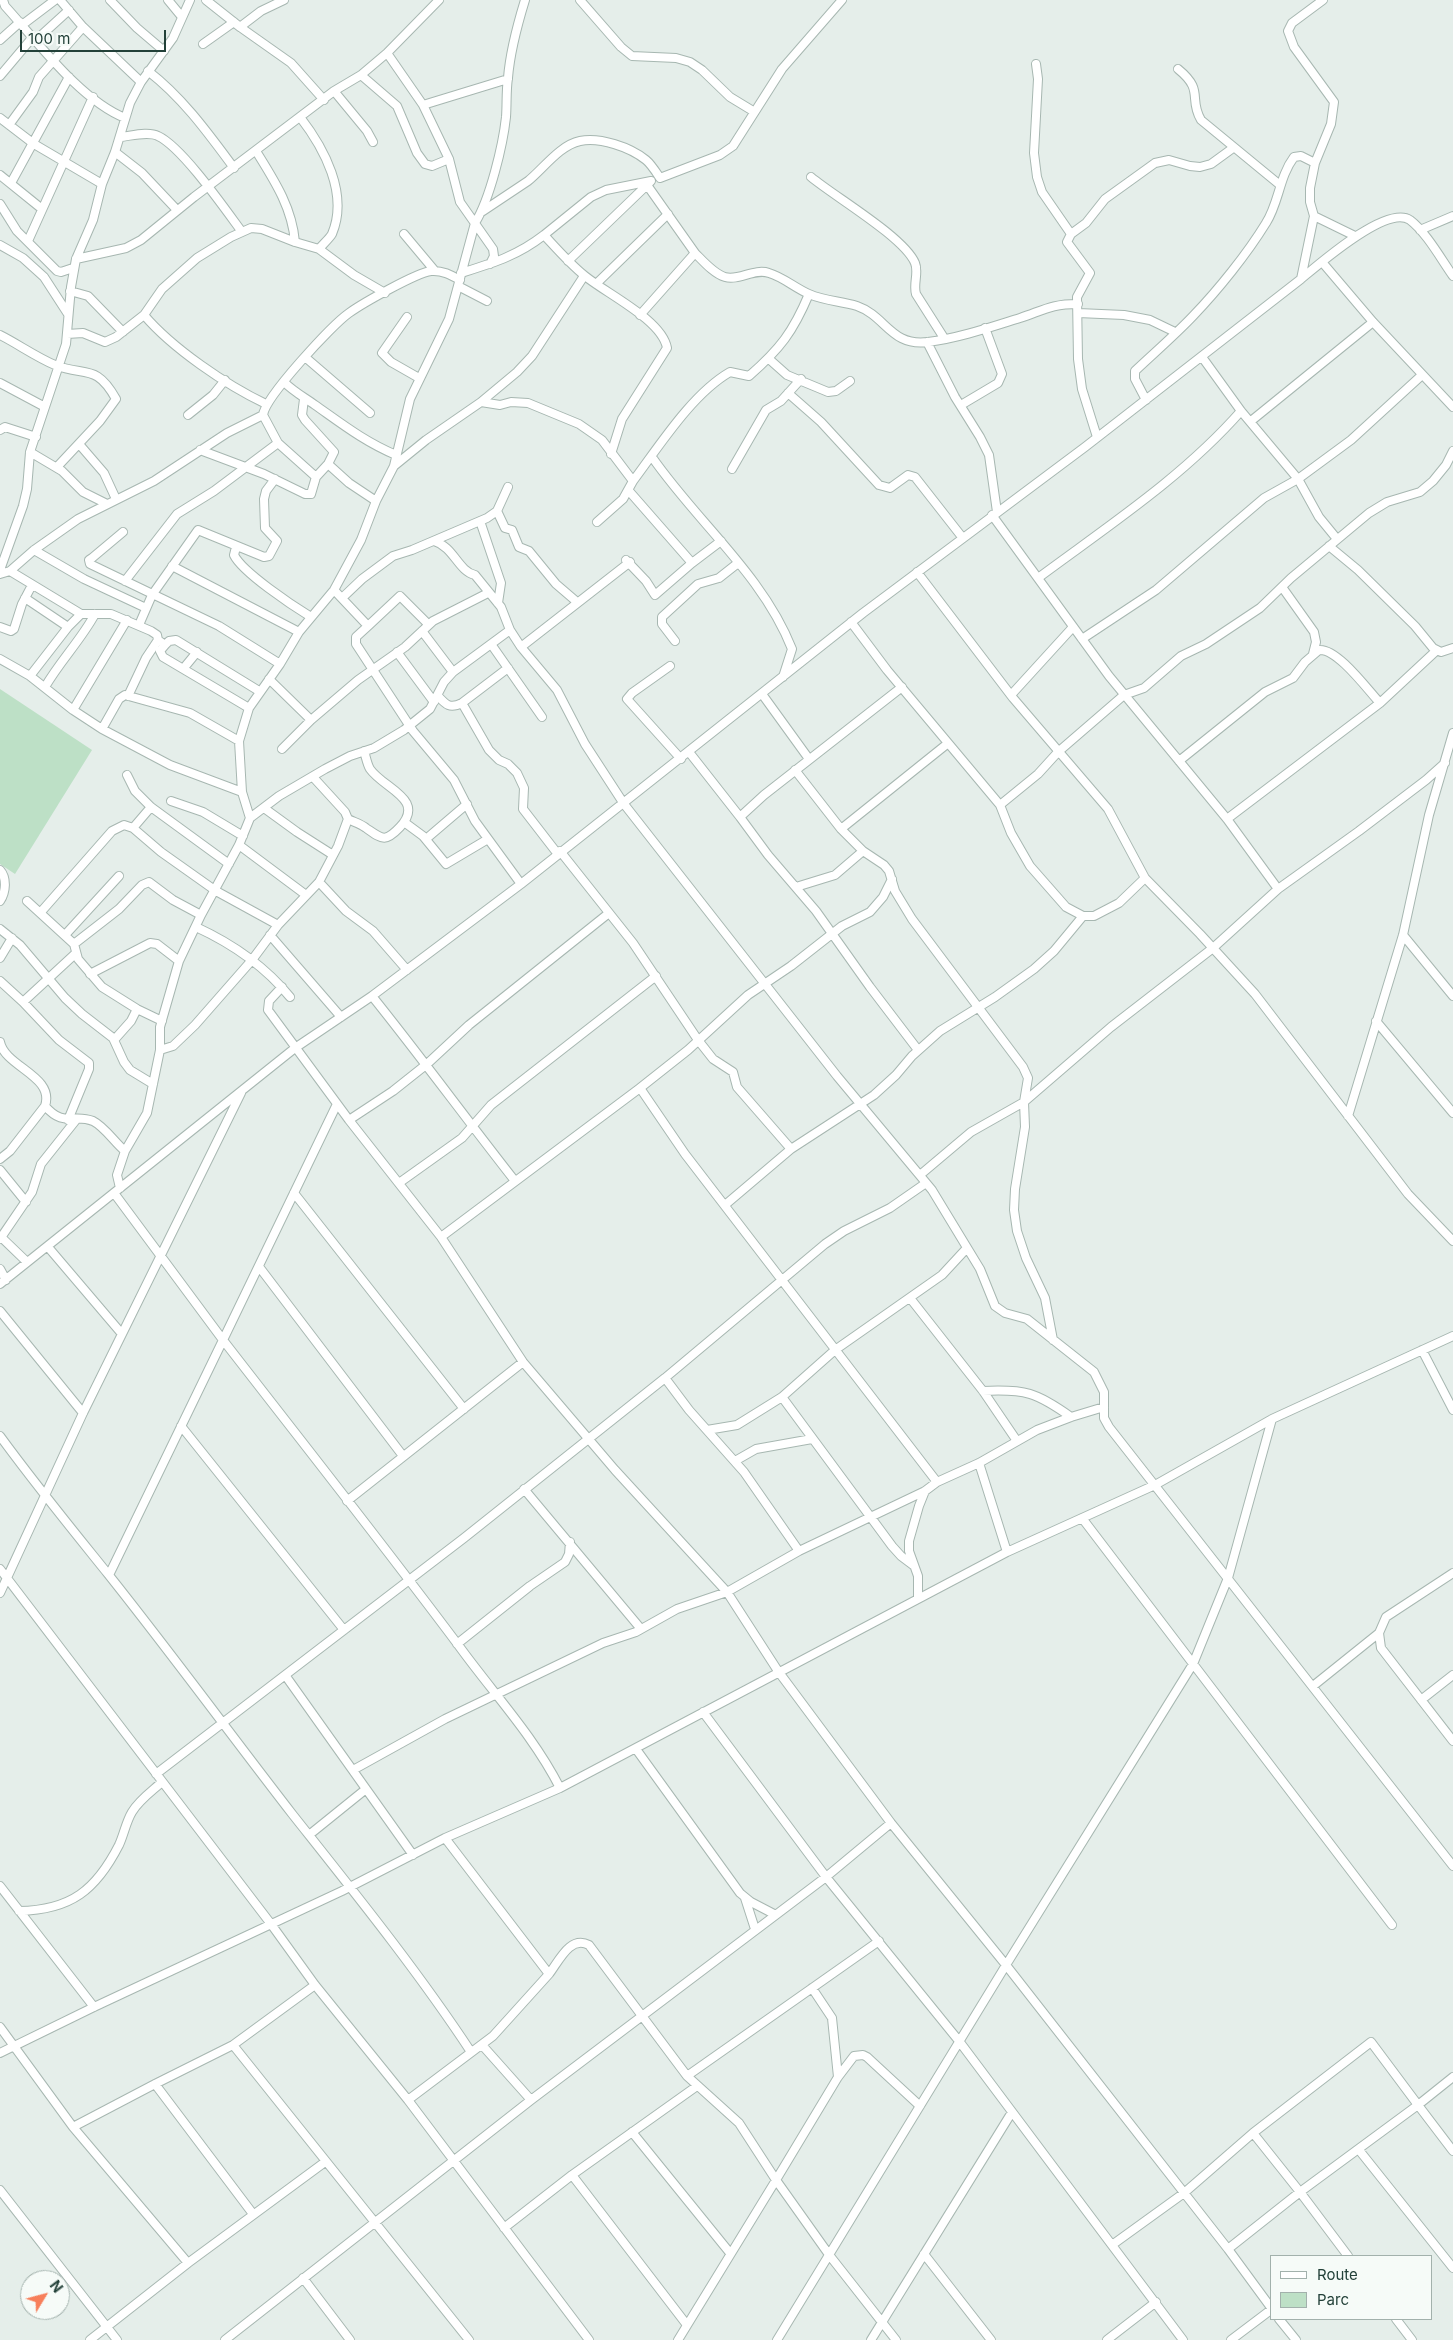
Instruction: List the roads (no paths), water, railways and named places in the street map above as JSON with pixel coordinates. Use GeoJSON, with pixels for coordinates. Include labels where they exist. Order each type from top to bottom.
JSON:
{"type":"FeatureCollection","features":[{"type":"Feature","properties":{"kind":"street"},"geometry":{"type":"LineString","coordinates":[[0,40],[55,0]]}},
{"type":"Feature","properties":{"kind":"street"},"geometry":{"type":"LineString","coordinates":[[60,0],[83,27],[141,82]]}},
{"type":"Feature","properties":{"kind":"street"},"geometry":{"type":"LineString","coordinates":[[110,0],[164,51]]}},
{"type":"Feature","properties":{"kind":"street"},"geometry":{"type":"LineString","coordinates":[[168,0],[182,17]]}},
{"type":"Feature","properties":{"kind":"street"},"geometry":{"type":"LineString","coordinates":[[165,645],[158,640],[156,635],[139,625],[111,614],[81,614],[10,572],[0,572],[2,557],[23,506],[27,490],[30,452],[60,366],[67,334],[70,291],[76,259],[95,213],[102,184],[115,152],[125,118],[141,82],[164,51],[190,0]]}},
{"type":"Feature","properties":{"kind":"street"},"geometry":{"type":"LineString","coordinates":[[206,0],[291,63],[324,100]]}},
{"type":"Feature","properties":{"kind":"street"},"geometry":{"type":"LineString","coordinates":[[203,44],[284,0]]}},
{"type":"Feature","properties":{"kind":"street"},"geometry":{"type":"LineString","coordinates":[[76,259],[132,245],[300,117],[360,75],[387,53],[439,0]]}},
{"type":"Feature","properties":{"kind":"street"},"geometry":{"type":"LineString","coordinates":[[250,818],[242,792],[239,741],[249,708],[259,691],[280,664],[299,632],[334,590],[361,540],[376,501],[394,466],[410,399],[450,319],[475,223],[483,211],[494,174],[506,118],[508,79],[514,37],[525,0]]}},
{"type":"Feature","properties":{"kind":"street"},"geometry":{"type":"LineString","coordinates":[[580,0],[621,47],[632,56],[676,58],[690,62],[702,70],[730,97],[753,111]]}},
{"type":"Feature","properties":{"kind":"street"},"geometry":{"type":"LineString","coordinates":[[460,280],[490,264],[527,249],[592,197],[606,190],[649,183],[720,155],[732,146],[782,69],[842,0]]}},
{"type":"Feature","properties":{"kind":"street"},"geometry":{"type":"LineString","coordinates":[[1301,279],[1314,216],[1309,190],[1315,163],[1332,124],[1334,102],[1294,48],[1288,31],[1292,22],[1323,0]]}},
{"type":"Feature","properties":{"kind":"street"},"geometry":{"type":"LineString","coordinates":[[2,5],[69,77],[114,113],[125,118]]}},
{"type":"Feature","properties":{"kind":"street"},"geometry":{"type":"LineString","coordinates":[[0,76],[34,40],[69,10]]}},
{"type":"Feature","properties":{"kind":"street"},"geometry":{"type":"LineString","coordinates":[[10,125],[33,92],[39,77],[83,27]]}},
{"type":"Feature","properties":{"kind":"street"},"geometry":{"type":"LineString","coordinates":[[387,53],[423,105],[449,159],[460,202],[493,249],[494,253],[490,264]]}},
{"type":"Feature","properties":{"kind":"street"},"geometry":{"type":"LineString","coordinates":[[1036,64],[1038,78],[1034,153],[1037,177],[1042,192],[1071,234]]}},
{"type":"Feature","properties":{"kind":"street"},"geometry":{"type":"LineString","coordinates":[[1178,69],[1194,85],[1198,115],[1201,120],[1233,148],[1280,184]]}},
{"type":"Feature","properties":{"kind":"street"},"geometry":{"type":"LineString","coordinates":[[148,72],[164,83],[185,105],[234,168]]}},
{"type":"Feature","properties":{"kind":"street"},"geometry":{"type":"LineString","coordinates":[[360,75],[397,106],[417,153],[425,164],[432,166],[449,159]]}},
{"type":"Feature","properties":{"kind":"street"},"geometry":{"type":"LineString","coordinates":[[12,183],[69,77]]}},
{"type":"Feature","properties":{"kind":"street"},"geometry":{"type":"LineString","coordinates":[[423,105],[508,79]]}},
{"type":"Feature","properties":{"kind":"street"},"geometry":{"type":"LineString","coordinates":[[334,92],[367,131],[373,142]]}},
{"type":"Feature","properties":{"kind":"street"},"geometry":{"type":"LineString","coordinates":[[28,242],[93,97]]}},
{"type":"Feature","properties":{"kind":"street"},"geometry":{"type":"LineString","coordinates":[[300,117],[312,132],[327,160],[336,190],[336,216],[331,235],[319,249]]}},
{"type":"Feature","properties":{"kind":"street"},"geometry":{"type":"LineString","coordinates":[[0,118],[34,144],[102,184]]}},
{"type":"Feature","properties":{"kind":"street"},"geometry":{"type":"LineString","coordinates":[[120,137],[149,134],[158,136],[183,158],[242,232]]}},
{"type":"Feature","properties":{"kind":"street"},"geometry":{"type":"LineString","coordinates":[[483,211],[528,180],[569,146],[580,141],[594,140],[615,145],[638,154],[647,161],[660,178]]}},
{"type":"Feature","properties":{"kind":"street"},"geometry":{"type":"LineString","coordinates":[[1097,437],[1082,389],[1078,359],[1078,292],[1088,279],[1090,273],[1067,242],[1071,234],[1086,223],[1106,199],[1155,163],[1169,160],[1200,167],[1211,164],[1233,148]]}},
{"type":"Feature","properties":{"kind":"street"},"geometry":{"type":"LineString","coordinates":[[256,150],[287,206],[295,242]]}},
{"type":"Feature","properties":{"kind":"street"},"geometry":{"type":"LineString","coordinates":[[115,152],[142,173],[177,210]]}},
{"type":"Feature","properties":{"kind":"street"},"geometry":{"type":"LineString","coordinates":[[1146,400],[1134,379],[1135,371],[1192,317],[1253,243],[1267,221],[1275,204],[1280,184],[1294,157],[1301,156],[1315,163]]}},
{"type":"Feature","properties":{"kind":"street"},"geometry":{"type":"LineString","coordinates":[[0,175],[42,209]]}},
{"type":"Feature","properties":{"kind":"street"},"geometry":{"type":"LineString","coordinates":[[811,177],[878,226],[905,250],[915,263],[916,294],[944,338]]}},
{"type":"Feature","properties":{"kind":"street"},"geometry":{"type":"LineString","coordinates":[[649,183],[695,253],[723,277],[730,278],[759,271],[767,272],[809,294],[829,302],[855,305],[867,310],[899,338],[908,341],[927,342],[985,328],[1022,317],[1049,306],[1078,304]]}},
{"type":"Feature","properties":{"kind":"street"},"geometry":{"type":"LineString","coordinates":[[568,260],[649,183]]}},
{"type":"Feature","properties":{"kind":"street"},"geometry":{"type":"LineString","coordinates":[[0,204],[18,231],[57,271],[62,272],[74,268]]}},
{"type":"Feature","properties":{"kind":"street"},"geometry":{"type":"LineString","coordinates":[[596,284],[668,214]]}},
{"type":"Feature","properties":{"kind":"street"},"geometry":{"type":"LineString","coordinates":[[1314,216],[1355,236]]}},
{"type":"Feature","properties":{"kind":"street"},"geometry":{"type":"LineString","coordinates":[[1420,230],[1453,216]]}},
{"type":"Feature","properties":{"kind":"street"},"geometry":{"type":"LineString","coordinates":[[0,1270],[3,1282],[294,1048],[408,970],[521,884],[559,852],[624,804],[782,679],[851,622],[1146,400],[1355,236],[1384,221],[1402,218],[1410,220],[1420,230],[1453,276]]}},
{"type":"Feature","properties":{"kind":"street"},"geometry":{"type":"LineString","coordinates":[[67,334],[83,333],[105,342],[116,338],[144,315],[162,289],[178,273],[210,249],[242,232],[256,228],[319,249],[354,275],[385,293]]}},
{"type":"Feature","properties":{"kind":"street"},"geometry":{"type":"LineString","coordinates":[[404,234],[435,271]]}},
{"type":"Feature","properties":{"kind":"street"},"geometry":{"type":"LineString","coordinates":[[544,235],[584,276],[640,315],[662,334],[667,348],[622,419],[611,454]]}},
{"type":"Feature","properties":{"kind":"street"},"geometry":{"type":"LineString","coordinates":[[0,245],[23,258],[44,277],[68,314]]}},
{"type":"Feature","properties":{"kind":"street"},"geometry":{"type":"LineString","coordinates":[[640,315],[695,253]]}},
{"type":"Feature","properties":{"kind":"street"},"geometry":{"type":"LineString","coordinates":[[1322,262],[1373,322],[1453,407]]}},
{"type":"Feature","properties":{"kind":"street"},"geometry":{"type":"LineString","coordinates":[[10,572],[34,550],[78,519],[154,481],[200,450],[262,415],[266,404],[305,357],[349,313],[418,275],[435,271],[460,280],[487,301]]}},
{"type":"Feature","properties":{"kind":"street"},"geometry":{"type":"LineString","coordinates":[[394,466],[426,440],[481,402],[517,372],[532,356],[584,276]]}},
{"type":"Feature","properties":{"kind":"street"},"geometry":{"type":"LineString","coordinates":[[70,291],[88,296],[123,332]]}},
{"type":"Feature","properties":{"kind":"street"},"geometry":{"type":"LineString","coordinates":[[597,522],[618,504],[629,491],[633,481],[680,421],[720,378],[730,372],[749,376],[768,359],[791,333],[809,294]]}},
{"type":"Feature","properties":{"kind":"street"},"geometry":{"type":"LineString","coordinates":[[1078,313],[1124,315],[1141,319],[1175,332]]}},
{"type":"Feature","properties":{"kind":"street"},"geometry":{"type":"LineString","coordinates":[[144,315],[154,326],[182,349],[225,380],[266,404]]}},
{"type":"Feature","properties":{"kind":"street"},"geometry":{"type":"LineString","coordinates":[[407,317],[382,354],[419,378]]}},
{"type":"Feature","properties":{"kind":"street"},"geometry":{"type":"LineString","coordinates":[[1251,421],[1373,322]]}},
{"type":"Feature","properties":{"kind":"street"},"geometry":{"type":"LineString","coordinates":[[961,404],[998,383],[1001,379],[1002,374],[985,328]]}},
{"type":"Feature","properties":{"kind":"street"},"geometry":{"type":"LineString","coordinates":[[0,335],[60,366],[93,374],[110,389],[116,399],[100,420],[57,467]]}},
{"type":"Feature","properties":{"kind":"street"},"geometry":{"type":"LineString","coordinates":[[927,342],[988,455],[994,514],[1124,696],[1227,819],[1278,889]]}},
{"type":"Feature","properties":{"kind":"street"},"geometry":{"type":"LineString","coordinates":[[305,357],[370,413]]}},
{"type":"Feature","properties":{"kind":"street"},"geometry":{"type":"LineString","coordinates":[[1202,357],[1241,411],[1298,479],[1319,517],[1337,538]]}},
{"type":"Feature","properties":{"kind":"street"},"geometry":{"type":"LineString","coordinates":[[768,359],[787,375],[828,392],[836,390],[850,381]]}},
{"type":"Feature","properties":{"kind":"street"},"geometry":{"type":"LineString","coordinates":[[1082,639],[1156,590],[1264,498],[1298,479],[1351,440],[1422,375]]}},
{"type":"Feature","properties":{"kind":"street"},"geometry":{"type":"LineString","coordinates":[[188,415],[213,395],[225,380]]}},
{"type":"Feature","properties":{"kind":"street"},"geometry":{"type":"LineString","coordinates":[[732,469],[766,410],[781,401],[801,380]]}},
{"type":"Feature","properties":{"kind":"street"},"geometry":{"type":"LineString","coordinates":[[284,382],[304,399],[354,434],[396,455]]}},
{"type":"Feature","properties":{"kind":"street"},"geometry":{"type":"LineString","coordinates":[[0,383],[45,408]]}},
{"type":"Feature","properties":{"kind":"street"},"geometry":{"type":"LineString","coordinates":[[788,393],[821,422],[879,485],[890,488],[908,475],[915,477],[962,537]]}},
{"type":"Feature","properties":{"kind":"street"},"geometry":{"type":"LineString","coordinates":[[200,450],[275,479],[308,495],[312,493],[316,477],[332,457],[333,449],[302,415],[304,399]]}},
{"type":"Feature","properties":{"kind":"street"},"geometry":{"type":"LineString","coordinates":[[481,402],[500,405],[511,402],[528,403],[594,432],[633,481]]}},
{"type":"Feature","properties":{"kind":"street"},"geometry":{"type":"LineString","coordinates":[[1038,578],[1138,504],[1212,444],[1241,411]]}},
{"type":"Feature","properties":{"kind":"street"},"geometry":{"type":"LineString","coordinates":[[262,415],[278,443],[316,477]]}},
{"type":"Feature","properties":{"kind":"street"},"geometry":{"type":"LineString","coordinates":[[0,430],[5,427],[36,437]]}},
{"type":"Feature","properties":{"kind":"street"},"geometry":{"type":"LineString","coordinates":[[125,581],[177,514],[278,443]]}},
{"type":"Feature","properties":{"kind":"street"},"geometry":{"type":"LineString","coordinates":[[79,444],[104,473],[116,499]]}},
{"type":"Feature","properties":{"kind":"street"},"geometry":{"type":"LineString","coordinates":[[1000,806],[1038,774],[1058,752],[1124,696],[1151,684],[1181,656],[1206,644],[1252,613],[1337,538],[1377,507],[1420,492],[1442,470],[1453,451]]}},
{"type":"Feature","properties":{"kind":"street"},"geometry":{"type":"LineString","coordinates":[[30,452],[57,467],[83,492],[107,504]]}},
{"type":"Feature","properties":{"kind":"street"},"geometry":{"type":"LineString","coordinates":[[652,457],[675,489],[721,541],[777,616],[792,649],[782,679]]}},
{"type":"Feature","properties":{"kind":"street"},"geometry":{"type":"LineString","coordinates":[[328,464],[349,483],[376,501]]}},
{"type":"Feature","properties":{"kind":"street"},"geometry":{"type":"LineString","coordinates":[[139,625],[152,594],[198,530],[267,558],[277,544],[276,539],[265,528],[264,499],[266,492],[275,479]]}},
{"type":"Feature","properties":{"kind":"street"},"geometry":{"type":"LineString","coordinates":[[342,598],[362,579],[393,556],[434,541],[480,521],[497,511],[508,487]]}},
{"type":"Feature","properties":{"kind":"street"},"geometry":{"type":"LineString","coordinates":[[629,491],[692,563]]}},
{"type":"Feature","properties":{"kind":"street"},"geometry":{"type":"LineString","coordinates":[[497,511],[505,528],[511,529],[519,547],[529,550],[556,584],[577,602]]}},
{"type":"Feature","properties":{"kind":"street"},"geometry":{"type":"LineString","coordinates":[[480,521],[501,583],[498,603]]}},
{"type":"Feature","properties":{"kind":"street"},"geometry":{"type":"LineString","coordinates":[[123,532],[89,560],[90,564],[228,630],[280,664]]}},
{"type":"Feature","properties":{"kind":"street"},"geometry":{"type":"LineString","coordinates":[[434,541],[447,546],[468,573],[475,575],[498,603],[510,630],[521,647],[557,690],[585,744],[624,804],[861,1105],[926,1183],[968,1248],[980,1269],[993,1302],[998,1309],[1028,1319],[1094,1372],[1104,1392],[1105,1420],[1453,1866]]}},
{"type":"Feature","properties":{"kind":"street"},"geometry":{"type":"LineString","coordinates":[[521,647],[628,561],[655,595],[721,541]]}},
{"type":"Feature","properties":{"kind":"street"},"geometry":{"type":"LineString","coordinates":[[1329,546],[1358,570],[1437,650],[1445,651],[1453,648]]}},
{"type":"Feature","properties":{"kind":"street"},"geometry":{"type":"LineString","coordinates":[[236,547],[234,555],[237,560],[263,583],[310,617]]}},
{"type":"Feature","properties":{"kind":"street"},"geometry":{"type":"LineString","coordinates":[[34,550],[84,580],[146,608]]}},
{"type":"Feature","properties":{"kind":"street"},"geometry":{"type":"LineString","coordinates":[[675,641],[662,624],[662,617],[698,584],[719,578],[738,563]]}},
{"type":"Feature","properties":{"kind":"street"},"geometry":{"type":"LineString","coordinates":[[172,566],[299,632]]}},
{"type":"Feature","properties":{"kind":"street"},"geometry":{"type":"LineString","coordinates":[[917,572],[1011,695],[1108,810],[1145,878],[1214,948],[1255,994],[1408,1194],[1451,1235]]}},
{"type":"Feature","properties":{"kind":"street"},"geometry":{"type":"LineString","coordinates":[[0,627],[11,631],[14,629],[32,585]]}},
{"type":"Feature","properties":{"kind":"street"},"geometry":{"type":"LineString","coordinates":[[1179,761],[1265,692],[1293,678],[1312,654],[1316,642],[1314,632],[1282,587]]}},
{"type":"Feature","properties":{"kind":"street"},"geometry":{"type":"LineString","coordinates":[[334,590],[368,626]]}},
{"type":"Feature","properties":{"kind":"street"},"geometry":{"type":"LineString","coordinates":[[282,749],[311,720],[425,628],[488,593]]}},
{"type":"Feature","properties":{"kind":"street"},"geometry":{"type":"LineString","coordinates":[[452,672],[425,628],[400,596],[358,634],[356,642],[410,726],[454,780],[488,839],[521,884]]}},
{"type":"Feature","properties":{"kind":"street"},"geometry":{"type":"LineString","coordinates":[[26,598],[68,627]]}},
{"type":"Feature","properties":{"kind":"street"},"geometry":{"type":"LineString","coordinates":[[30,676],[68,627],[81,614]]}},
{"type":"Feature","properties":{"kind":"street"},"geometry":{"type":"LineString","coordinates":[[45,687],[56,668],[86,631],[96,614]]}},
{"type":"Feature","properties":{"kind":"street"},"geometry":{"type":"LineString","coordinates":[[73,710],[127,620]]}},
{"type":"Feature","properties":{"kind":"street"},"geometry":{"type":"LineString","coordinates":[[851,622],[887,670],[1000,806],[1011,833],[1030,866],[1057,899],[1073,912],[1083,916],[1094,916],[1104,912],[1129,894],[1145,878]]}},
{"type":"Feature","properties":{"kind":"street"},"geometry":{"type":"LineString","coordinates":[[1011,695],[1073,627]]}},
{"type":"Feature","properties":{"kind":"street"},"geometry":{"type":"LineString","coordinates":[[510,630],[452,672],[444,682],[436,699],[410,726],[386,742],[340,760],[250,818],[239,845],[216,891],[200,915],[179,961],[162,1020],[160,1050],[144,1120],[125,1151],[117,1176],[117,1190],[160,1256],[223,1340],[409,1579],[496,1696],[524,1729],[560,1788]]}},
{"type":"Feature","properties":{"kind":"street"},"geometry":{"type":"LineString","coordinates":[[128,696],[146,658],[158,640]]}},
{"type":"Feature","properties":{"kind":"street"},"geometry":{"type":"LineString","coordinates":[[249,708],[161,655],[160,651],[168,641],[176,640],[259,691]]}},
{"type":"Feature","properties":{"kind":"street"},"geometry":{"type":"LineString","coordinates":[[491,644],[542,717]]}},
{"type":"Feature","properties":{"kind":"street"},"geometry":{"type":"LineString","coordinates":[[1312,654],[1324,650],[1331,652],[1380,703]]}},
{"type":"Feature","properties":{"kind":"street"},"geometry":{"type":"LineString","coordinates":[[1227,819],[1380,703],[1437,650]]}},
{"type":"Feature","properties":{"kind":"street"},"geometry":{"type":"LineString","coordinates":[[184,669],[197,652]]}},
{"type":"Feature","properties":{"kind":"street"},"geometry":{"type":"LineString","coordinates":[[397,652],[436,699],[448,706],[454,707],[508,668]]}},
{"type":"Feature","properties":{"kind":"street"},"geometry":{"type":"LineString","coordinates":[[0,658],[30,676],[73,710],[102,729],[170,765],[242,792]]}},
{"type":"Feature","properties":{"kind":"street"},"geometry":{"type":"LineString","coordinates":[[670,666],[632,693],[627,699],[681,758]]}},
{"type":"Feature","properties":{"kind":"street"},"geometry":{"type":"LineString","coordinates":[[269,679],[311,720]]}},
{"type":"Feature","properties":{"kind":"street"},"geometry":{"type":"LineString","coordinates":[[740,816],[902,686]]}},
{"type":"Feature","properties":{"kind":"street"},"geometry":{"type":"LineString","coordinates":[[762,694],[810,759]]}},
{"type":"Feature","properties":{"kind":"street"},"geometry":{"type":"LineString","coordinates":[[102,729],[119,699],[122,696],[128,696],[190,713],[239,741]]}},
{"type":"Feature","properties":{"kind":"street"},"geometry":{"type":"LineString","coordinates":[[462,703],[489,750],[517,773],[524,788],[523,809],[609,912],[656,976],[698,1040],[713,1059],[728,1066],[733,1072],[737,1087],[791,1149]]}},
{"type":"Feature","properties":{"kind":"street"},"geometry":{"type":"LineString","coordinates":[[1348,1116],[1403,935],[1429,815],[1446,763],[1453,733]]}},
{"type":"Feature","properties":{"kind":"street"},"geometry":{"type":"LineString","coordinates":[[841,829],[948,744]]}},
{"type":"Feature","properties":{"kind":"street"},"geometry":{"type":"LineString","coordinates":[[313,777],[345,812],[348,819],[364,826],[377,837],[391,837],[410,812],[409,807],[395,791],[371,770],[364,751]]}},
{"type":"Feature","properties":{"kind":"street"},"geometry":{"type":"LineString","coordinates":[[689,752],[740,816],[768,855],[833,933],[870,987],[918,1050]]}},
{"type":"Feature","properties":{"kind":"street"},"geometry":{"type":"LineString","coordinates":[[920,1175],[972,1132],[1024,1102],[1111,1027],[1214,948],[1278,889],[1345,841],[1446,763]]}},
{"type":"Feature","properties":{"kind":"street"},"geometry":{"type":"LineString","coordinates":[[795,770],[841,829],[864,851],[884,865],[892,879],[895,891],[912,919],[980,1007],[1023,1067],[1028,1078],[1024,1102],[1025,1128],[1015,1189],[1014,1210],[1026,1258],[1045,1298],[1053,1340]]}},
{"type":"Feature","properties":{"kind":"street"},"geometry":{"type":"LineString","coordinates":[[127,775],[135,792],[151,807],[229,864]]}},
{"type":"Feature","properties":{"kind":"street"},"geometry":{"type":"LineString","coordinates":[[171,802],[203,812],[243,836]]}},
{"type":"Feature","properties":{"kind":"street"},"geometry":{"type":"LineString","coordinates":[[426,839],[467,804]]}},
{"type":"Feature","properties":{"kind":"street"},"geometry":{"type":"LineString","coordinates":[[133,828],[151,807]]}},
{"type":"Feature","properties":{"kind":"street"},"geometry":{"type":"LineString","coordinates":[[264,808],[297,832],[333,854]]}},
{"type":"Feature","properties":{"kind":"street"},"geometry":{"type":"LineString","coordinates":[[160,1050],[174,1046],[195,1026],[252,960],[278,925],[319,882],[348,819]]}},
{"type":"Feature","properties":{"kind":"street"},"geometry":{"type":"LineString","coordinates":[[404,822],[426,839],[447,864],[488,839]]}},
{"type":"Feature","properties":{"kind":"street"},"geometry":{"type":"LineString","coordinates":[[40,913],[112,831],[124,825],[133,828],[160,852],[216,891],[278,925]]}},
{"type":"Feature","properties":{"kind":"street"},"geometry":{"type":"LineString","coordinates":[[239,845],[306,895]]}},
{"type":"Feature","properties":{"kind":"street"},"geometry":{"type":"LineString","coordinates":[[796,887],[832,876],[864,851]]}},
{"type":"Feature","properties":{"kind":"street"},"geometry":{"type":"LineString","coordinates":[[0,870],[3,873],[5,892],[0,901]]}},
{"type":"Feature","properties":{"kind":"street"},"geometry":{"type":"LineString","coordinates":[[65,935],[119,876]]}},
{"type":"Feature","properties":{"kind":"street"},"geometry":{"type":"LineString","coordinates":[[441,1237],[640,1088],[698,1040],[727,1012],[833,933],[877,906],[892,879]]}},
{"type":"Feature","properties":{"kind":"street"},"geometry":{"type":"LineString","coordinates":[[74,944],[102,923],[142,885],[149,882],[173,900],[200,915]]}},
{"type":"Feature","properties":{"kind":"street"},"geometry":{"type":"LineString","coordinates":[[319,882],[346,911],[373,931],[408,970]]}},
{"type":"Feature","properties":{"kind":"street"},"geometry":{"type":"LineString","coordinates":[[27,901],[74,944],[75,954],[90,974],[111,994],[137,1009],[162,1020]]}},
{"type":"Feature","properties":{"kind":"street"},"geometry":{"type":"LineString","coordinates":[[349,1120],[427,1064],[468,1025],[609,912]]}},
{"type":"Feature","properties":{"kind":"street"},"geometry":{"type":"LineString","coordinates":[[725,1204],[791,1149],[861,1105],[885,1086],[918,1050],[940,1031],[980,1007],[1047,958],[1083,916]]}},
{"type":"Feature","properties":{"kind":"street"},"geometry":{"type":"LineString","coordinates":[[196,926],[230,943],[252,960],[290,997]]}},
{"type":"Feature","properties":{"kind":"street"},"geometry":{"type":"LineString","coordinates":[[0,929],[12,938],[82,1014],[115,1040],[127,1067],[133,1073],[153,1084]]}},
{"type":"Feature","properties":{"kind":"street"},"geometry":{"type":"LineString","coordinates":[[1403,935],[1453,996]]}},
{"type":"Feature","properties":{"kind":"street"},"geometry":{"type":"LineString","coordinates":[[270,936],[341,1017]]}},
{"type":"Feature","properties":{"kind":"street"},"geometry":{"type":"LineString","coordinates":[[0,958],[12,938]]}},
{"type":"Feature","properties":{"kind":"street"},"geometry":{"type":"LineString","coordinates":[[90,974],[150,943],[157,944],[179,961]]}},
{"type":"Feature","properties":{"kind":"street"},"geometry":{"type":"LineString","coordinates":[[24,1002],[75,954]]}},
{"type":"Feature","properties":{"kind":"street"},"geometry":{"type":"LineString","coordinates":[[399,1184],[462,1138],[498,1100],[656,976]]}},
{"type":"Feature","properties":{"kind":"street"},"geometry":{"type":"LineString","coordinates":[[0,981],[24,1002],[58,1040],[90,1065],[72,1120],[41,1164],[32,1192],[1,1238],[27,1262]]}},
{"type":"Feature","properties":{"kind":"street"},"geometry":{"type":"LineString","coordinates":[[282,988],[269,1001],[268,1010],[283,1028],[294,1048],[441,1237],[523,1362],[727,1592],[778,1671],[891,1823],[1006,1965],[1228,2249],[1270,2306]]}},
{"type":"Feature","properties":{"kind":"street"},"geometry":{"type":"LineString","coordinates":[[372,996],[427,1064],[515,1181]]}},
{"type":"Feature","properties":{"kind":"street"},"geometry":{"type":"LineString","coordinates":[[115,1040],[131,1021],[137,1009]]}},
{"type":"Feature","properties":{"kind":"street"},"geometry":{"type":"LineString","coordinates":[[1376,1021],[1453,1113]]}},
{"type":"Feature","properties":{"kind":"street"},"geometry":{"type":"LineString","coordinates":[[0,1042],[5,1054],[42,1086],[46,1095],[45,1106],[10,1151],[0,1159]]}},
{"type":"Feature","properties":{"kind":"street"},"geometry":{"type":"LineString","coordinates":[[640,1088],[685,1154],[937,1482]]}},
{"type":"Feature","properties":{"kind":"street"},"geometry":{"type":"LineString","coordinates":[[0,1593],[83,1413],[243,1089]]}},
{"type":"Feature","properties":{"kind":"street"},"geometry":{"type":"LineString","coordinates":[[109,1574],[260,1268],[294,1192],[337,1104]]}},
{"type":"Feature","properties":{"kind":"street"},"geometry":{"type":"LineString","coordinates":[[45,1106],[53,1115],[96,1123],[125,1151]]}},
{"type":"Feature","properties":{"kind":"street"},"geometry":{"type":"LineString","coordinates":[[0,1170],[26,1202]]}},
{"type":"Feature","properties":{"kind":"street"},"geometry":{"type":"LineString","coordinates":[[156,1774],[344,1630],[665,1378],[844,1230],[882,1213],[926,1183]]}},
{"type":"Feature","properties":{"kind":"street"},"geometry":{"type":"LineString","coordinates":[[294,1192],[464,1409]]}},
{"type":"Feature","properties":{"kind":"street"},"geometry":{"type":"LineString","coordinates":[[48,1247],[122,1334]]}},
{"type":"Feature","properties":{"kind":"street"},"geometry":{"type":"LineString","coordinates":[[708,1430],[737,1425],[782,1397],[835,1350],[942,1275],[968,1248]]}},
{"type":"Feature","properties":{"kind":"street"},"geometry":{"type":"LineString","coordinates":[[260,1268],[403,1456]]}},
{"type":"Feature","properties":{"kind":"street"},"geometry":{"type":"LineString","coordinates":[[910,1298],[983,1391],[1017,1441]]}},
{"type":"Feature","properties":{"kind":"street"},"geometry":{"type":"LineString","coordinates":[[0,1311],[83,1413]]}},
{"type":"Feature","properties":{"kind":"street"},"geometry":{"type":"LineString","coordinates":[[0,2053],[350,1887],[445,1838],[560,1788],[918,1597],[1007,1552],[1155,1485],[1272,1419],[1453,1336]]}},
{"type":"Feature","properties":{"kind":"street"},"geometry":{"type":"LineString","coordinates":[[1422,1350],[1453,1410]]}},
{"type":"Feature","properties":{"kind":"street"},"geometry":{"type":"LineString","coordinates":[[347,1501],[523,1362]]}},
{"type":"Feature","properties":{"kind":"street"},"geometry":{"type":"LineString","coordinates":[[665,1378],[735,1461],[799,1551]]}},
{"type":"Feature","properties":{"kind":"street"},"geometry":{"type":"LineString","coordinates":[[983,1391],[1009,1390],[1036,1394],[1071,1416]]}},
{"type":"Feature","properties":{"kind":"street"},"geometry":{"type":"LineString","coordinates":[[782,1397],[901,1556],[913,1564]]}},
{"type":"Feature","properties":{"kind":"street"},"geometry":{"type":"LineString","coordinates":[[353,1770],[445,1719],[603,1643],[641,1629],[677,1609],[727,1592],[799,1551],[925,1491],[937,1482],[1017,1441],[1071,1416],[1104,1407]]}},
{"type":"Feature","properties":{"kind":"street"},"geometry":{"type":"LineString","coordinates":[[777,2340],[830,2256],[959,2041],[1193,1664],[1228,1578],[1272,1419]]}},
{"type":"Feature","properties":{"kind":"street"},"geometry":{"type":"LineString","coordinates":[[181,1426],[344,1630]]}},
{"type":"Feature","properties":{"kind":"street"},"geometry":{"type":"LineString","coordinates":[[0,1436],[44,1496],[109,1574],[222,1724],[350,1887],[471,2052]]}},
{"type":"Feature","properties":{"kind":"street"},"geometry":{"type":"LineString","coordinates":[[735,1461],[756,1449],[812,1439]]}},
{"type":"Feature","properties":{"kind":"street"},"geometry":{"type":"LineString","coordinates":[[979,1462],[1007,1552]]}},
{"type":"Feature","properties":{"kind":"street"},"geometry":{"type":"LineString","coordinates":[[524,1489],[641,1629]]}},
{"type":"Feature","properties":{"kind":"street"},"geometry":{"type":"LineString","coordinates":[[918,1597],[918,1576],[909,1551],[919,1506],[925,1491]]}},
{"type":"Feature","properties":{"kind":"street"},"geometry":{"type":"LineString","coordinates":[[1082,1518],[1392,1925]]}},
{"type":"Feature","properties":{"kind":"street"},"geometry":{"type":"LineString","coordinates":[[457,1644],[530,1586],[565,1562],[569,1554],[570,1542]]}},
{"type":"Feature","properties":{"kind":"street"},"geometry":{"type":"LineString","coordinates":[[0,1569],[271,1924],[315,1985],[408,2100],[589,2340]]}},
{"type":"Feature","properties":{"kind":"street"},"geometry":{"type":"LineString","coordinates":[[1313,1686],[1379,1633],[1386,1617],[1453,1573]]}},
{"type":"Feature","properties":{"kind":"street"},"geometry":{"type":"LineString","coordinates":[[1379,1633],[1382,1648],[1453,1741]]}},
{"type":"Feature","properties":{"kind":"street"},"geometry":{"type":"LineString","coordinates":[[285,1675],[413,1855]]}},
{"type":"Feature","properties":{"kind":"street"},"geometry":{"type":"LineString","coordinates":[[1421,1700],[1453,1675]]}},
{"type":"Feature","properties":{"kind":"street"},"geometry":{"type":"LineString","coordinates":[[703,1712],[826,1877],[959,2041],[1183,2340]]}},
{"type":"Feature","properties":{"kind":"street"},"geometry":{"type":"LineString","coordinates":[[636,1749],[745,1898],[755,1929]]}},
{"type":"Feature","properties":{"kind":"street"},"geometry":{"type":"LineString","coordinates":[[19,1910],[37,1910],[56,1906],[80,1895],[96,1881],[120,1843],[132,1813],[162,1782]]}},
{"type":"Feature","properties":{"kind":"street"},"geometry":{"type":"LineString","coordinates":[[309,1835],[366,1789]]}},
{"type":"Feature","properties":{"kind":"street"},"geometry":{"type":"LineString","coordinates":[[225,2340],[531,2100],[774,1914],[826,1877],[891,1823]]}},
{"type":"Feature","properties":{"kind":"street"},"geometry":{"type":"LineString","coordinates":[[445,1838],[549,1974]]}},
{"type":"Feature","properties":{"kind":"street"},"geometry":{"type":"LineString","coordinates":[[0,1886],[94,2007]]}},
{"type":"Feature","properties":{"kind":"street"},"geometry":{"type":"LineString","coordinates":[[745,1898],[774,1914]]}},
{"type":"Feature","properties":{"kind":"street"},"geometry":{"type":"LineString","coordinates":[[687,2076],[879,1941]]}},
{"type":"Feature","properties":{"kind":"street"},"geometry":{"type":"LineString","coordinates":[[408,2100],[482,2045],[508,2021],[549,1974],[571,1945],[576,1942],[589,1945],[687,2076],[726,2109],[739,2123],[776,2180],[830,2256],[896,2340]]}},
{"type":"Feature","properties":{"kind":"street"},"geometry":{"type":"LineString","coordinates":[[73,2128],[154,2084],[233,2045],[315,1985]]}},
{"type":"Feature","properties":{"kind":"street"},"geometry":{"type":"LineString","coordinates":[[812,1988],[832,2018],[838,2077]]}},
{"type":"Feature","properties":{"kind":"street"},"geometry":{"type":"LineString","coordinates":[[0,2028],[73,2128],[188,2263]]}},
{"type":"Feature","properties":{"kind":"street"},"geometry":{"type":"LineString","coordinates":[[1112,2245],[1184,2193],[1253,2133],[1370,2042],[1453,2151]]}},
{"type":"Feature","properties":{"kind":"street"},"geometry":{"type":"LineString","coordinates":[[233,2045],[469,2340]]}},
{"type":"Feature","properties":{"kind":"street"},"geometry":{"type":"LineString","coordinates":[[482,2045],[531,2100]]}},
{"type":"Feature","properties":{"kind":"street"},"geometry":{"type":"LineString","coordinates":[[678,2340],[838,2077],[854,2056],[863,2055],[920,2106]]}},
{"type":"Feature","properties":{"kind":"street"},"geometry":{"type":"LineString","coordinates":[[1228,2249],[1300,2192],[1359,2150],[1453,2077]]}},
{"type":"Feature","properties":{"kind":"street"},"geometry":{"type":"LineString","coordinates":[[154,2084],[253,2214]]}},
{"type":"Feature","properties":{"kind":"street"},"geometry":{"type":"LineString","coordinates":[[504,2228],[572,2175],[697,2086]]}},
{"type":"Feature","properties":{"kind":"street"},"geometry":{"type":"LineString","coordinates":[[871,2340],[1012,2112]]}},
{"type":"Feature","properties":{"kind":"street"},"geometry":{"type":"LineString","coordinates":[[632,2132],[730,2253]]}},
{"type":"Feature","properties":{"kind":"street"},"geometry":{"type":"LineString","coordinates":[[1253,2133],[1347,2255]]}},
{"type":"Feature","properties":{"kind":"street"},"geometry":{"type":"LineString","coordinates":[[1359,2150],[1453,2268]]}},
{"type":"Feature","properties":{"kind":"street"},"geometry":{"type":"LineString","coordinates":[[90,2340],[188,2263],[325,2162]]}},
{"type":"Feature","properties":{"kind":"street"},"geometry":{"type":"LineString","coordinates":[[572,2175],[687,2325]]}},
{"type":"Feature","properties":{"kind":"street"},"geometry":{"type":"LineString","coordinates":[[0,2190],[117,2340]]}},
{"type":"Feature","properties":{"kind":"street"},"geometry":{"type":"LineString","coordinates":[[924,2254],[991,2340]]}},
{"type":"Feature","properties":{"kind":"street"},"geometry":{"type":"LineString","coordinates":[[303,2278],[350,2340]]}},
{"type":"Feature","properties":{"kind":"street"},"geometry":{"type":"LineString","coordinates":[[1107,2340],[1156,2302]]}},
{"type":"Feature","properties":{"kind":"street"},"geometry":{"type":"LineString","coordinates":[[1231,2340],[1270,2311]]}},
{"type":"Feature","properties":{"kind":"street"},"geometry":{"type":"LineString","coordinates":[[1280,2320],[1296,2340]]}},
{"type":"Feature","properties":{"kind":"street"},"geometry":{"type":"LineString","coordinates":[[1397,2320],[1412,2340]]}},
{"type":"Feature","properties":{"kind":"street"},"geometry":{"type":"LineString","coordinates":[[234,2333],[239,2340]]}}]}
